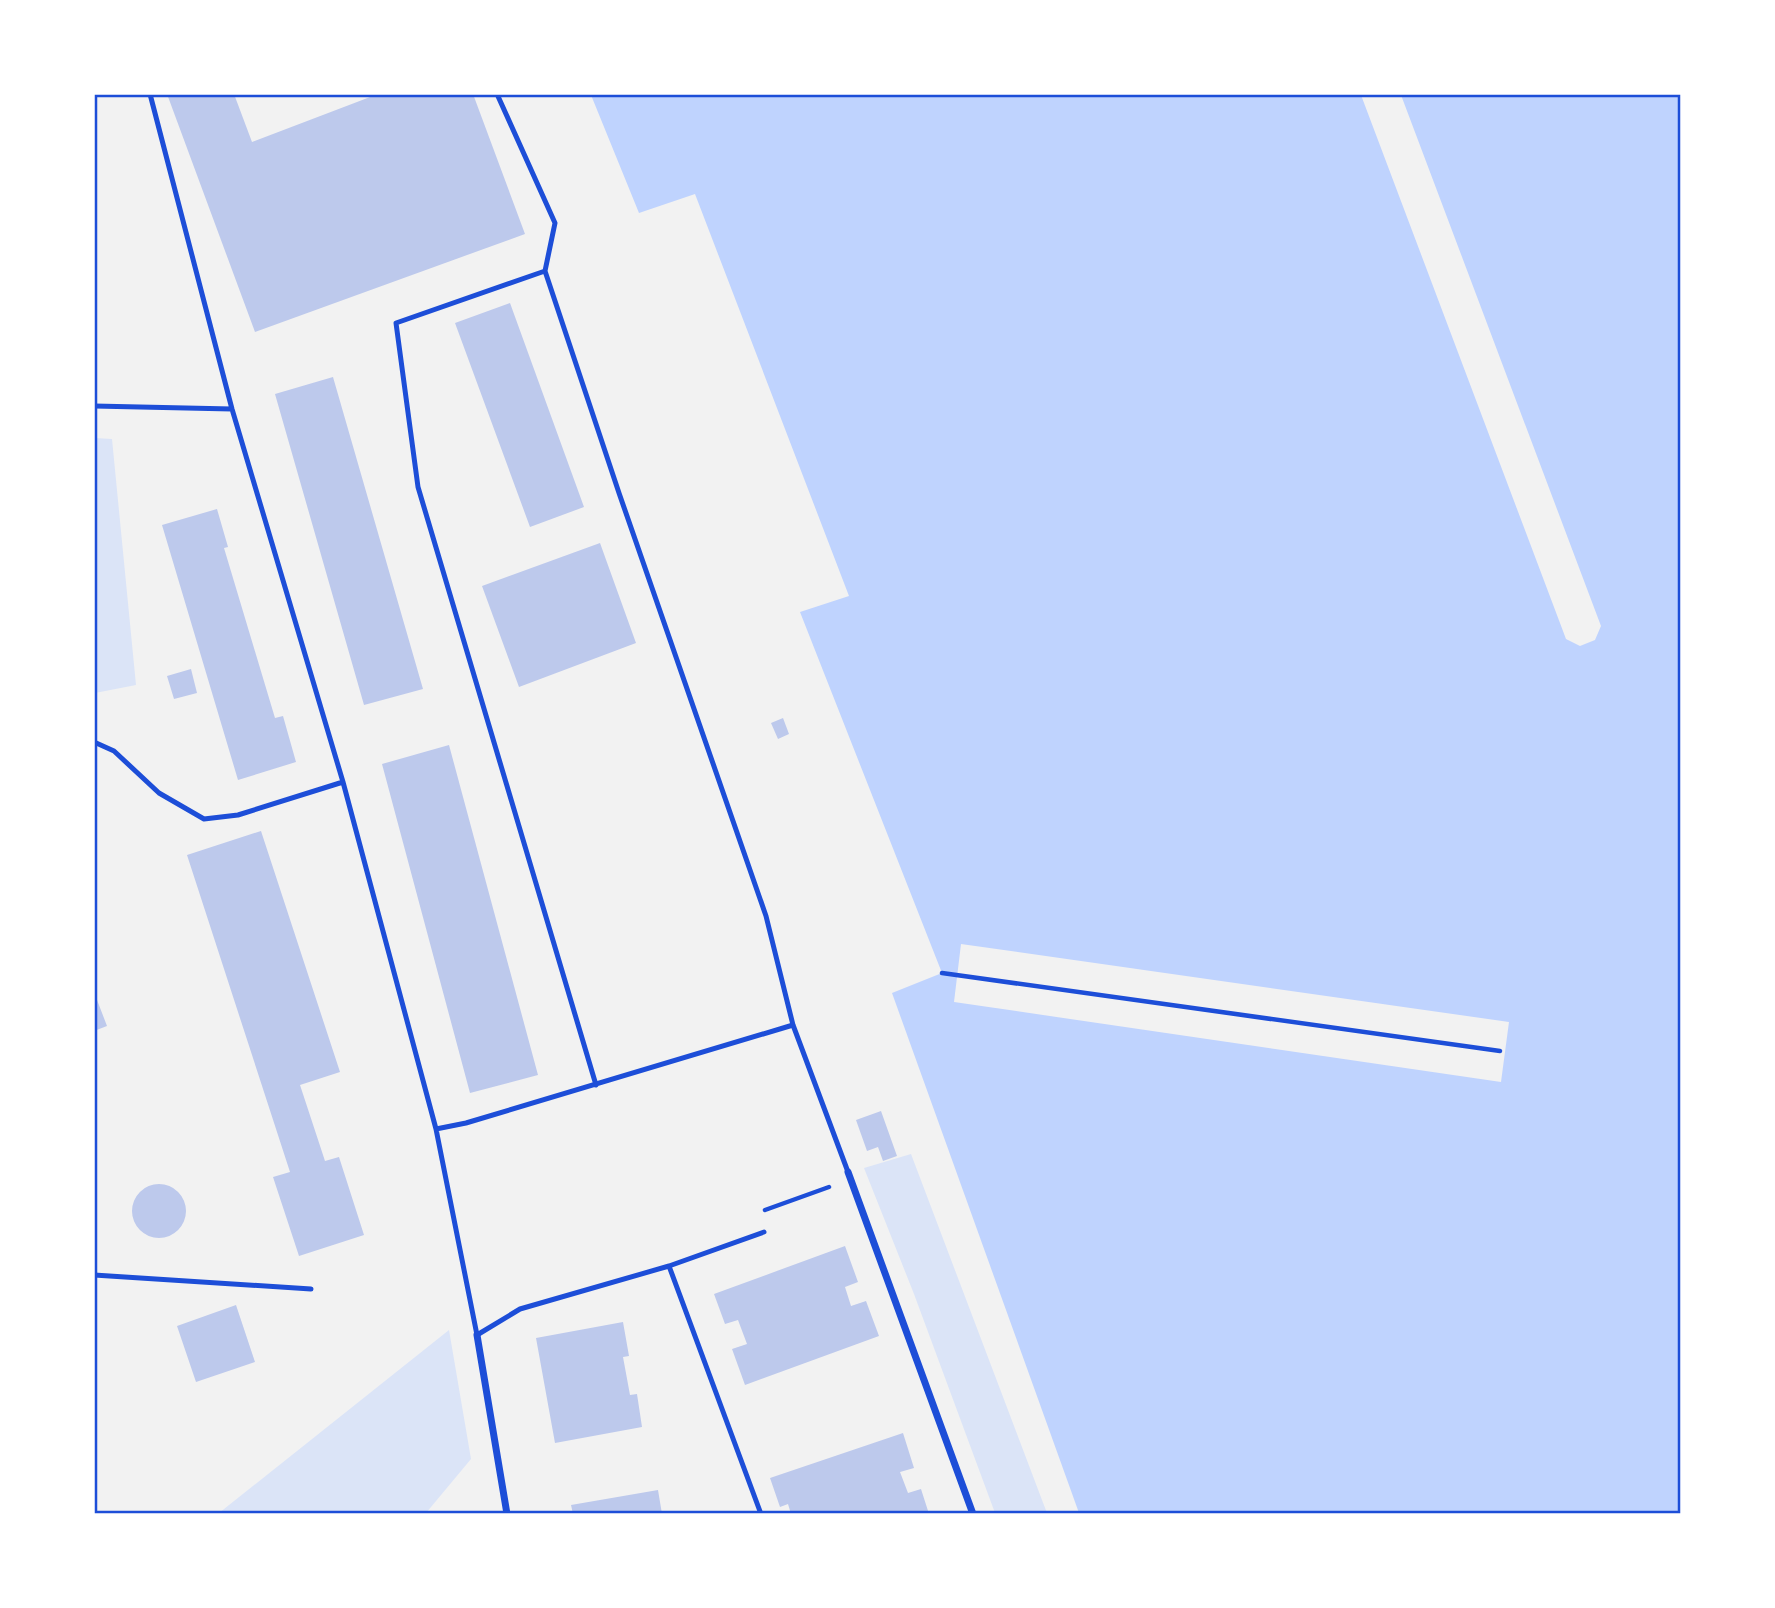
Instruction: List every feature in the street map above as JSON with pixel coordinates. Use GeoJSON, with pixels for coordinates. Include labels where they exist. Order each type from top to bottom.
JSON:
{"type":"FeatureCollection","features":[{"type":"Feature","properties":{"kind":"street"},"geometry":{"type":"LineString","coordinates":[[848,1172],[973,1514]]}},
{"type":"Feature","properties":{"kind":"street"},"geometry":{"type":"LineString","coordinates":[[477,1335],[507,1514]]}},
{"type":"Feature","properties":{"kind":"lane"},"geometry":{"type":"LineString","coordinates":[[150,94],[232,409],[343,782],[436,1129],[477,1335],[520,1309],[670,1266],[764,1231]]}},
{"type":"Feature","properties":{"kind":"lane"},"geometry":{"type":"LineString","coordinates":[[497,94],[555,223],[545,271],[623,506],[766,916],[793,1025],[848,1172]]}},
{"type":"Feature","properties":{"kind":"lane"},"geometry":{"type":"LineString","coordinates":[[545,271],[396,323],[418,487],[596,1084]]}},
{"type":"Feature","properties":{"kind":"lane"},"geometry":{"type":"LineString","coordinates":[[94,406],[232,409]]}},
{"type":"Feature","properties":{"kind":"lane"},"geometry":{"type":"LineString","coordinates":[[94,741],[114,751],[159,793],[204,819],[238,814],[343,782]]}},
{"type":"Feature","properties":{"kind":"lane"},"geometry":{"type":"LineString","coordinates":[[436,1129],[466,1123],[793,1025]]}},
{"type":"Feature","properties":{"kind":"lane"},"geometry":{"type":"LineString","coordinates":[[670,1266],[761,1514]]}},
{"type":"Feature","properties":{"kind":"lane"},"geometry":{"type":"LineString","coordinates":[[94,1275],[311,1289]]}},
{"type":"Feature","properties":{"kind":"path"},"geometry":{"type":"LineString","coordinates":[[942,973],[1500,1051]]}},
{"type":"Feature","properties":{"kind":"shaded area"},"geometry":{"type":"Polygon","coordinates":[[[95,438],[112,439],[136,685],[95,693],[95,438]]]}},
{"type":"Feature","properties":{"kind":"shaded area"},"geometry":{"type":"Polygon","coordinates":[[[911,1154],[1047,1513],[995,1513],[864,1168],[911,1154]]]}},
{"type":"Feature","properties":{"kind":"shaded area"},"geometry":{"type":"Polygon","coordinates":[[[449,1330],[471,1459],[426,1513],[219,1513],[449,1330]]]}},
{"type":"Feature","properties":{"kind":"water"},"geometry":{"type":"Polygon","coordinates":[[[591,95],[1680,95],[1680,1513],[1079,1513],[892,993],[942,973],[800,612],[849,596],[695,194],[639,213],[591,95]]]}},
{"type":"Feature","properties":{"kind":"pier"},"geometry":{"type":"Polygon","coordinates":[[[1361,95],[1401,95],[1601,626],[1595,640],[1580,646],[1566,639],[1361,95]]]}},
{"type":"Feature","properties":{"kind":"pier"},"geometry":{"type":"Polygon","coordinates":[[[961,944],[1509,1022],[1501,1082],[954,1002],[961,944]]]}},
{"type":"Feature","properties":{"kind":"building"},"geometry":{"type":"Polygon","coordinates":[[[167,94],[234,94],[252,142],[378,94],[473,94],[525,234],[255,332],[167,94]]]}},
{"type":"Feature","properties":{"kind":"building"},"geometry":{"type":"Polygon","coordinates":[[[510,303],[584,507],[530,527],[455,323],[510,303]]]}},
{"type":"Feature","properties":{"kind":"building"},"geometry":{"type":"Polygon","coordinates":[[[333,377],[423,689],[364,705],[275,394],[333,377]]]}},
{"type":"Feature","properties":{"kind":"building"},"geometry":{"type":"Polygon","coordinates":[[[217,509],[228,547],[224,548],[275,718],[283,716],[296,762],[238,780],[162,525],[217,509]]]}},
{"type":"Feature","properties":{"kind":"building"},"geometry":{"type":"Polygon","coordinates":[[[600,543],[636,643],[519,687],[482,586],[600,543]]]}},
{"type":"Feature","properties":{"kind":"building"},"geometry":{"type":"Polygon","coordinates":[[[191,669],[197,693],[174,699],[167,676],[191,669]]]}},
{"type":"Feature","properties":{"kind":"building"},"geometry":{"type":"Polygon","coordinates":[[[783,718],[789,734],[778,739],[771,723],[783,718]]]}},
{"type":"Feature","properties":{"kind":"building"},"geometry":{"type":"Polygon","coordinates":[[[449,745],[538,1075],[470,1093],[382,764],[449,745]]]}},
{"type":"Feature","properties":{"kind":"building"},"geometry":{"type":"Polygon","coordinates":[[[261,831],[340,1072],[300,1085],[325,1161],[339,1157],[364,1235],[299,1256],[273,1177],[290,1172],[187,855],[261,831]]]}},
{"type":"Feature","properties":{"kind":"building"},"geometry":{"type":"Polygon","coordinates":[[[94,992],[107,1026],[94,1031],[94,992]]]}},
{"type":"Feature","properties":{"kind":"building"},"geometry":{"type":"Polygon","coordinates":[[[881,1111],[897,1156],[883,1161],[878,1147],[867,1151],[856,1120],[881,1111]]]}},
{"type":"Feature","properties":{"kind":"building"},"geometry":{"type":"Polygon","coordinates":[[[159,1184],[178,1192],[186,1211],[178,1230],[159,1238],[140,1230],[132,1211],[140,1192],[159,1184]]]}},
{"type":"Feature","properties":{"kind":"building"},"geometry":{"type":"Polygon","coordinates":[[[845,1246],[858,1282],[845,1287],[851,1306],[866,1301],[879,1336],[745,1385],[732,1349],[747,1344],[738,1320],[725,1324],[714,1294],[845,1246]]]}},
{"type":"Feature","properties":{"kind":"building"},"geometry":{"type":"Polygon","coordinates":[[[236,1305],[255,1362],[196,1382],[177,1326],[236,1305]]]}},
{"type":"Feature","properties":{"kind":"building"},"geometry":{"type":"Polygon","coordinates":[[[623,1322],[629,1356],[623,1357],[630,1395],[637,1394],[642,1427],[555,1443],[536,1338],[623,1322]]]}},
{"type":"Feature","properties":{"kind":"building"},"geometry":{"type":"Polygon","coordinates":[[[903,1433],[914,1468],[900,1472],[908,1493],[921,1489],[929,1514],[791,1514],[788,1504],[780,1507],[770,1478],[903,1433]]]}},
{"type":"Feature","properties":{"kind":"building"},"geometry":{"type":"Polygon","coordinates":[[[658,1490],[662,1514],[573,1514],[571,1505],[658,1490]]]}}]}
